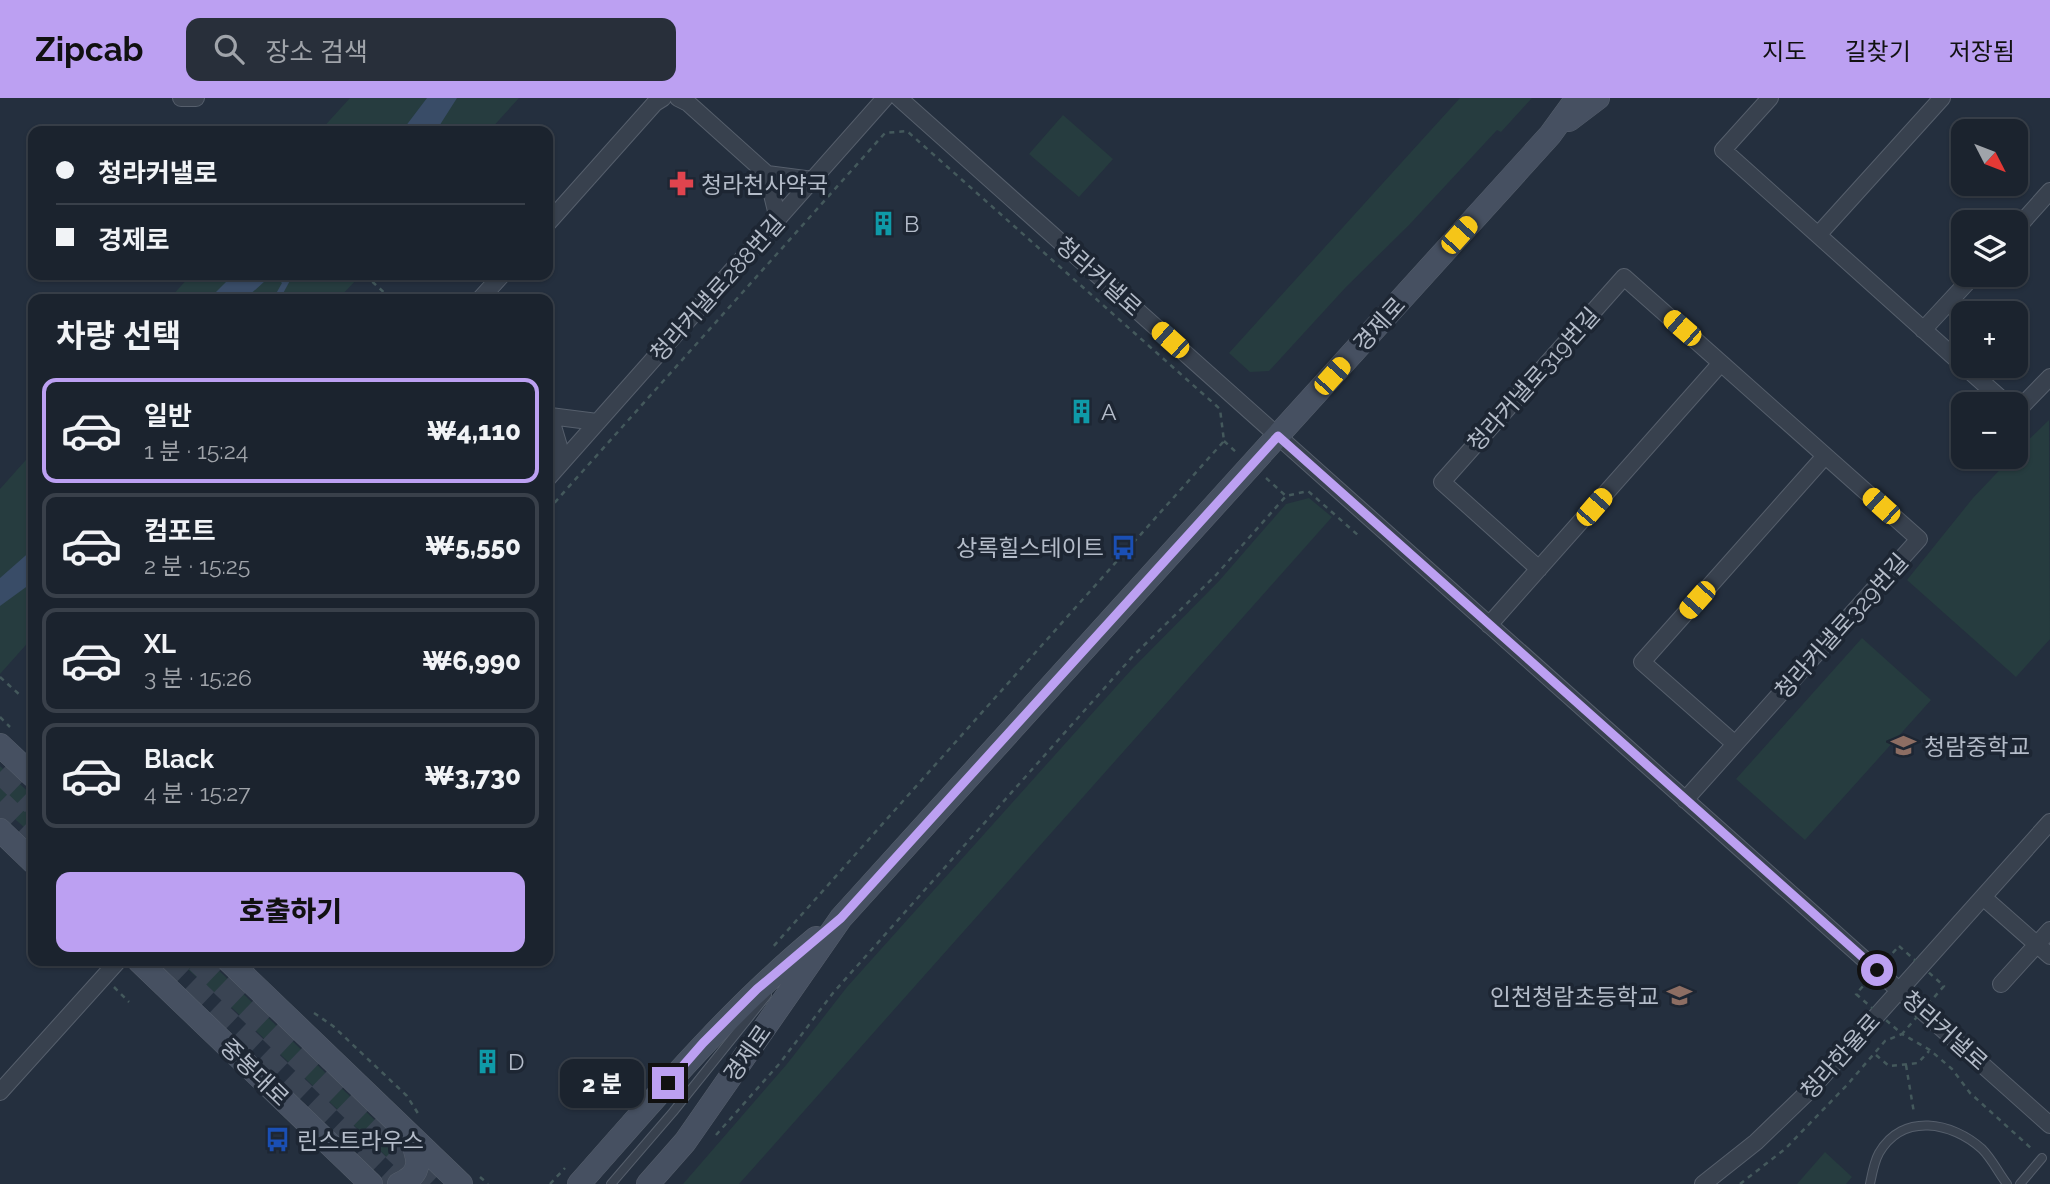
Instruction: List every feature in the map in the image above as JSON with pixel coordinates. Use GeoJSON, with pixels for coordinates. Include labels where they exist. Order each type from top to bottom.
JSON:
{"type":"FeatureCollection","features":[{"type":"Feature","properties":{"kind":"main road","name":"경제로"},"geometry":{"type":"LineString","coordinates":[[648,1184],[685,1142],[841,918],[1550,135],[1577,98]]}},
{"type":"Feature","properties":{"kind":"main road","name":"경제로"},"geometry":{"type":"LineString","coordinates":[[1550,135],[1598,98]]}},
{"type":"Feature","properties":{"kind":"main road"},"geometry":{"type":"LineString","coordinates":[[0,745],[28,771]]}},
{"type":"Feature","properties":{"kind":"main road"},"geometry":{"type":"LineString","coordinates":[[0,830],[28,857]]}},
{"type":"Feature","properties":{"kind":"main road","name":"경제로"},"geometry":{"type":"LineString","coordinates":[[573,1175],[757,989],[841,918]]}},
{"type":"Feature","properties":{"kind":"main road","name":"중봉대로"},"geometry":{"type":"LineString","coordinates":[[144,966],[373,1183]]}},
{"type":"Feature","properties":{"kind":"main road"},"geometry":{"type":"LineString","coordinates":[[234,966],[461,1184]]}},
{"type":"Feature","properties":{"kind":"main road"},"geometry":{"type":"LineString","coordinates":[[399,1184],[411,1178],[418,1168],[409,1134]]}},
{"type":"Feature","properties":{"kind":"street"},"geometry":{"type":"LineString","coordinates":[[181,98],[196,98]]}},
{"type":"Feature","properties":{"kind":"street"},"geometry":{"type":"LineString","coordinates":[[553,217],[655,103],[663,98]]}},
{"type":"Feature","properties":{"kind":"street"},"geometry":{"type":"LineString","coordinates":[[678,98],[688,103],[767,174],[778,219]]}},
{"type":"Feature","properties":{"kind":"street","name":"청라커낼로288번길"},"geometry":{"type":"LineString","coordinates":[[553,472],[885,98]]}},
{"type":"Feature","properties":{"kind":"street","name":"청라커낼로"},"geometry":{"type":"LineString","coordinates":[[899,98],[2050,1125]]}},
{"type":"Feature","properties":{"kind":"street"},"geometry":{"type":"LineString","coordinates":[[1769,98],[1723,150],[1951,355]]}},
{"type":"Feature","properties":{"kind":"street"},"geometry":{"type":"LineString","coordinates":[[1818,235],[1942,98]]}},
{"type":"Feature","properties":{"kind":"street"},"geometry":{"type":"LineString","coordinates":[[767,174],[813,180]]}},
{"type":"Feature","properties":{"kind":"street"},"geometry":{"type":"LineString","coordinates":[[2028,216],[2050,191]]}},
{"type":"Feature","properties":{"kind":"street","name":"청라커낼로319번길"},"geometry":{"type":"LineString","coordinates":[[1539,569],[1442,482],[1624,277],[1772,410]]}},
{"type":"Feature","properties":{"kind":"street"},"geometry":{"type":"LineString","coordinates":[[485,294],[497,280]]}},
{"type":"Feature","properties":{"kind":"street"},"geometry":{"type":"LineString","coordinates":[[1923,330],[1963,287]]}},
{"type":"Feature","properties":{"kind":"street"},"geometry":{"type":"LineString","coordinates":[[1489,625],[1721,363]]}},
{"type":"Feature","properties":{"kind":"street"},"geometry":{"type":"LineString","coordinates":[[2028,400],[2050,377]]}},
{"type":"Feature","properties":{"kind":"street"},"geometry":{"type":"LineString","coordinates":[[1978,378],[1993,392]]}},
{"type":"Feature","properties":{"kind":"street","name":"청라커낼로329번길"},"geometry":{"type":"LineString","coordinates":[[1685,800],[1919,539],[1772,410]]}},
{"type":"Feature","properties":{"kind":"street"},"geometry":{"type":"LineString","coordinates":[[553,416],[597,422]]}},
{"type":"Feature","properties":{"kind":"street"},"geometry":{"type":"LineString","coordinates":[[553,427],[564,460]]}},
{"type":"Feature","properties":{"kind":"street"},"geometry":{"type":"LineString","coordinates":[[1735,744],[1642,662],[1825,456]]}},
{"type":"Feature","properties":{"kind":"street","name":"청라한울로"},"geometry":{"type":"LineString","coordinates":[[1703,1184],[1784,1117],[1812,1088],[2050,822]]}},
{"type":"Feature","properties":{"kind":"street"},"geometry":{"type":"LineString","coordinates":[[1983,897],[2050,956]]}},
{"type":"Feature","properties":{"kind":"street"},"geometry":{"type":"LineString","coordinates":[[2001,984],[2050,930]]}},
{"type":"Feature","properties":{"kind":"street"},"geometry":{"type":"LineString","coordinates":[[1,1089],[113,966]]}},
{"type":"Feature","properties":{"kind":"lane"},"geometry":{"type":"LineString","coordinates":[[611,1184],[673,1112],[806,947]]}},
{"type":"Feature","properties":{"kind":"lane"},"geometry":{"type":"LineString","coordinates":[[1870,1184],[1875,1162],[1894,1136],[1917,1127],[1939,1126],[1961,1133],[1983,1150],[2007,1184]]}},
{"type":"Feature","properties":{"kind":"lane"},"geometry":{"type":"LineString","coordinates":[[2020,1184],[2042,1158]]}},
{"type":"Feature","properties":{"kind":"path"},"geometry":{"type":"LineString","coordinates":[[553,504],[885,133],[907,131],[1220,409],[1224,441],[769,951]]}},
{"type":"Feature","properties":{"kind":"path"},"geometry":{"type":"LineString","coordinates":[[370,280],[386,294]]}},
{"type":"Feature","properties":{"kind":"path"},"geometry":{"type":"LineString","coordinates":[[708,1144],[780,1063],[833,993],[1133,656],[1216,576],[1286,496],[1308,491],[1359,536]]}},
{"type":"Feature","properties":{"kind":"path"},"geometry":{"type":"LineString","coordinates":[[0,677],[21,696]]}},
{"type":"Feature","properties":{"kind":"path"},"geometry":{"type":"LineString","coordinates":[[1740,1184],[1785,1149],[1885,1041],[1902,1034],[1930,1050],[1952,1069],[1970,1093],[2042,1158]]}},
{"type":"Feature","properties":{"kind":"path"},"geometry":{"type":"LineString","coordinates":[[1876,1055],[1889,1066],[1906,1065],[1918,1063],[1930,1050]]}},
{"type":"Feature","properties":{"kind":"path"},"geometry":{"type":"LineString","coordinates":[[1906,1065],[1917,1127]]}},
{"type":"Feature","properties":{"kind":"path"},"geometry":{"type":"LineString","coordinates":[[550,1184],[573,1175]]}},
{"type":"Feature","properties":{"kind":"green space"},"geometry":{"type":"Polygon","coordinates":[[[350,98],[519,98],[494,126],[325,126],[350,98]]]}},
{"type":"Feature","properties":{"kind":"green space"},"geometry":{"type":"Polygon","coordinates":[[[1460,98],[1532,98],[1501,132],[1497,130],[1269,371],[1250,372],[1229,353],[1460,98]]]}},
{"type":"Feature","properties":{"kind":"green space"},"geometry":{"type":"Polygon","coordinates":[[[1063,115],[1113,159],[1079,197],[1029,154],[1063,115]]]}},
{"type":"Feature","properties":{"kind":"green space"},"geometry":{"type":"Polygon","coordinates":[[[186,280],[356,280],[343,294],[174,294],[186,280]]]}},
{"type":"Feature","properties":{"kind":"green space"},"geometry":{"type":"Polygon","coordinates":[[[2049,420],[2050,639],[2016,677],[1907,580],[1973,498],[2001,469],[2028,469],[2028,440],[2049,420]]]}},
{"type":"Feature","properties":{"kind":"green space"},"geometry":{"type":"Polygon","coordinates":[[[28,458],[28,643],[0,674],[0,489],[28,458]]]}},
{"type":"Feature","properties":{"kind":"green space"},"geometry":{"type":"Polygon","coordinates":[[[1309,498],[1332,517],[739,1184],[683,1184],[787,1064],[847,987],[1132,669],[1219,581],[1286,504],[1309,498]]]}},
{"type":"Feature","properties":{"kind":"green space"},"geometry":{"type":"Polygon","coordinates":[[[1862,638],[1931,700],[1805,840],[1736,779],[1862,638]]]}},
{"type":"Feature","properties":{"kind":"green space"},"geometry":{"type":"Polygon","coordinates":[[[0,766],[28,791],[28,831],[0,806],[0,766]]]}},
{"type":"Feature","properties":{"kind":"green space"},"geometry":{"type":"Polygon","coordinates":[[[184,966],[214,966],[406,1150],[407,1161],[394,1164],[229,1005],[184,966]]]}},
{"type":"Feature","properties":{"kind":"green space"},"geometry":{"type":"Polygon","coordinates":[[[1825,1152],[1852,1177],[1846,1184],[1797,1184],[1825,1152]]]}},
{"type":"Feature","properties":{"kind":"water"},"geometry":{"type":"Polygon","coordinates":[[[427,98],[457,98],[439,126],[406,126],[427,98]]]}},
{"type":"Feature","properties":{"kind":"water"},"geometry":{"type":"Polygon","coordinates":[[[228,280],[269,280],[251,294],[214,294],[228,280]]]}},
{"type":"Feature","properties":{"kind":"water"},"geometry":{"type":"Polygon","coordinates":[[[279,280],[290,280],[283,294],[276,294],[282,283],[279,280]]]}},
{"type":"Feature","properties":{"kind":"water"},"geometry":{"type":"Polygon","coordinates":[[[28,553],[28,586],[0,606],[0,578],[28,553]]]}},
{"type":"Feature","properties":{"kind":"tunnel"},"geometry":{"type":"LineString","coordinates":[[0,772],[28,799]]}},
{"type":"Feature","properties":{"kind":"tunnel"},"geometry":{"type":"LineString","coordinates":[[0,802],[28,829]]}},
{"type":"Feature","properties":{"kind":"tunnel"},"geometry":{"type":"LineString","coordinates":[[170,966],[398,1184]]}},
{"type":"Feature","properties":{"kind":"tunnel"},"geometry":{"type":"LineString","coordinates":[[202,966],[430,1184]]}},
{"type":"Feature","properties":{"kind":"place","name":"청라천사약국"},"geometry":{"type":"Point","coordinates":[681,184]}},
{"type":"Feature","properties":{"kind":"place","name":"B"},"geometry":{"type":"Point","coordinates":[884,223]}},
{"type":"Feature","properties":{"kind":"place","name":"A"},"geometry":{"type":"Point","coordinates":[1081,411]}},
{"type":"Feature","properties":{"kind":"place","name":"상록힐스테이트"},"geometry":{"type":"Point","coordinates":[1124,547]}},
{"type":"Feature","properties":{"kind":"place","name":"청람중학교"},"geometry":{"type":"Point","coordinates":[1904,746]}},
{"type":"Feature","properties":{"kind":"place","name":"인천청람초등학교"},"geometry":{"type":"Point","coordinates":[1679,996]}},
{"type":"Feature","properties":{"kind":"place","name":"D"},"geometry":{"type":"Point","coordinates":[488,1061]}},
{"type":"Feature","properties":{"kind":"place","name":"린스트라우스"},"geometry":{"type":"Point","coordinates":[277,1140]}},
{"type":"Feature","properties":{"kind":"route"},"geometry":{"type":"LineString","coordinates":[[668,1083],[757,989],[841,918],[1278,436],[1877,970]]}}]}
